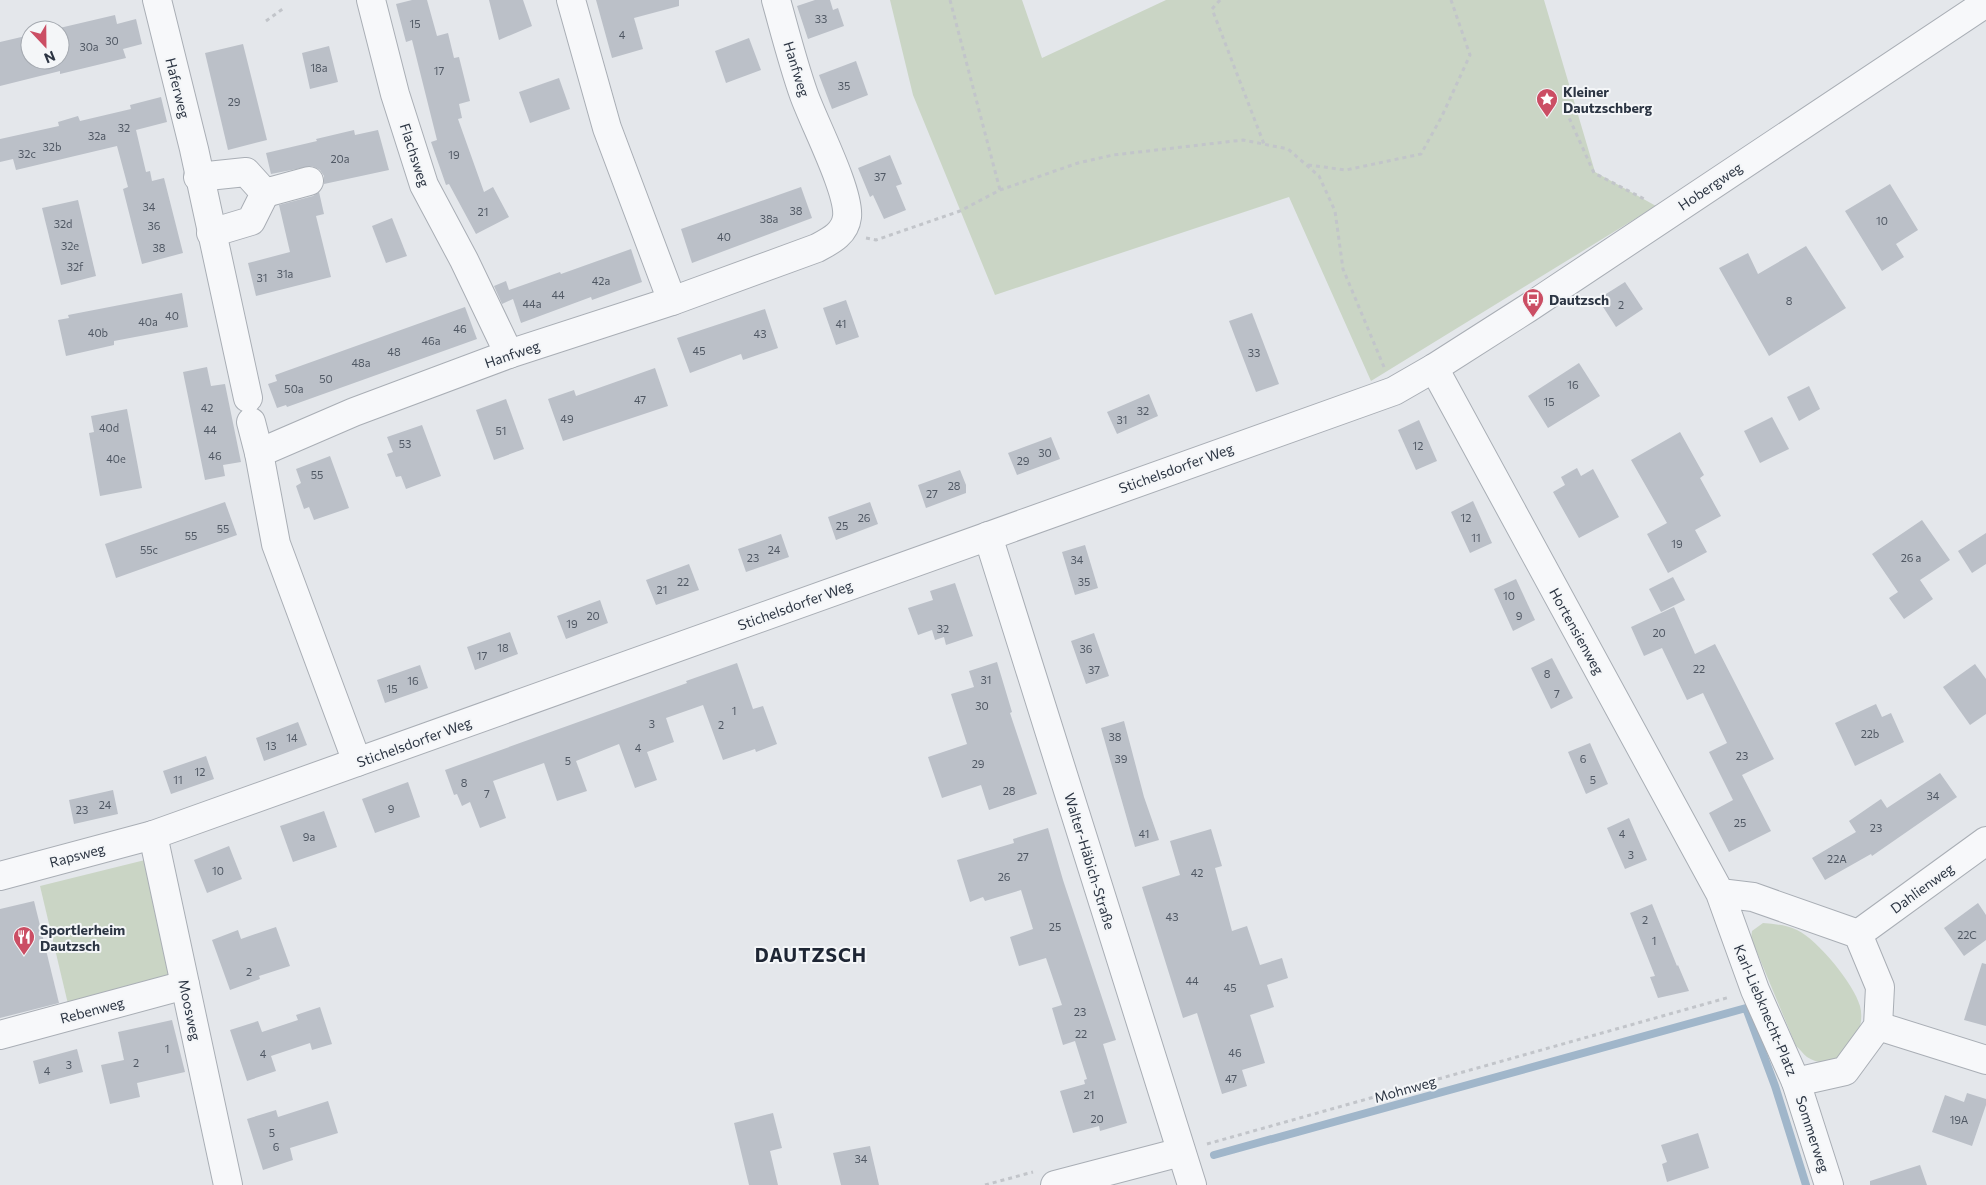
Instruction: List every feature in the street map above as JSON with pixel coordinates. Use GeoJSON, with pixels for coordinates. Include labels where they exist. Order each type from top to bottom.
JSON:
{"type":"FeatureCollection","features":[{"type":"Feature","properties":{"kind":"street","name":"Haferweg"},"geometry":{"type":"LineString","coordinates":[[157,0],[194,149],[198,177],[259,452]]}},
{"type":"Feature","properties":{"kind":"street","name":"Flachsweg"},"geometry":{"type":"LineString","coordinates":[[371,0],[395,94],[424,186],[464,260],[509,354]]}},
{"type":"Feature","properties":{"kind":"street"},"geometry":{"type":"LineString","coordinates":[[571,0],[607,128],[672,301]]}},
{"type":"Feature","properties":{"kind":"street","name":"Hanfweg"},"geometry":{"type":"LineString","coordinates":[[259,452],[354,412],[509,354],[672,301],[817,248],[832,240],[841,232],[847,217],[844,194],[804,95],[776,0]]}},
{"type":"Feature","properties":{"kind":"street","name":"Hobergweg"},"geometry":{"type":"LineString","coordinates":[[1434,368],[1986,2]]}},
{"type":"Feature","properties":{"kind":"street"},"geometry":{"type":"LineString","coordinates":[[198,177],[246,172],[265,193]]}},
{"type":"Feature","properties":{"kind":"street"},"geometry":{"type":"LineString","coordinates":[[211,233],[251,221],[265,193],[309,181]]}},
{"type":"Feature","properties":{"kind":"street","name":"Stichelsdorfer Weg"},"geometry":{"type":"LineString","coordinates":[[153,835],[1394,390],[1434,368]]}},
{"type":"Feature","properties":{"kind":"street","name":"Hortensienweg"},"geometry":{"type":"LineString","coordinates":[[1434,368],[1720,893]]}},
{"type":"Feature","properties":{"kind":"street"},"geometry":{"type":"LineString","coordinates":[[259,452],[276,544],[357,762]]}},
{"type":"Feature","properties":{"kind":"street","name":"Walter-Häbich-Straße"},"geometry":{"type":"LineString","coordinates":[[988,536],[1192,1185]]}},
{"type":"Feature","properties":{"kind":"street","name":"Rapsweg"},"geometry":{"type":"LineString","coordinates":[[0,876],[153,835]]}},
{"type":"Feature","properties":{"kind":"street","name":"Moosweg"},"geometry":{"type":"LineString","coordinates":[[153,835],[228,1185]]}},
{"type":"Feature","properties":{"kind":"street","name":"Dahlienweg"},"geometry":{"type":"LineString","coordinates":[[1858,934],[1986,841]]}},
{"type":"Feature","properties":{"kind":"street"},"geometry":{"type":"LineString","coordinates":[[1720,893],[1753,897],[1858,934],[1880,987],[1878,1026],[1986,1060]]}},
{"type":"Feature","properties":{"kind":"street","name":"Karl-Liebknecht-Platz"},"geometry":{"type":"LineString","coordinates":[[1720,893],[1755,990],[1796,1082],[1845,1071],[1878,1026]]}},
{"type":"Feature","properties":{"kind":"street","name":"Rebenweg"},"geometry":{"type":"LineString","coordinates":[[0,1035],[185,985]]}},
{"type":"Feature","properties":{"kind":"street","name":"Sommerweg"},"geometry":{"type":"LineString","coordinates":[[1796,1082],[1829,1185]]}},
{"type":"Feature","properties":{"kind":"street"},"geometry":{"type":"LineString","coordinates":[[1055,1185],[1181,1152]]}},
{"type":"Feature","properties":{"kind":"path"},"geometry":{"type":"LineString","coordinates":[[950,0],[1000,190]]}},
{"type":"Feature","properties":{"kind":"path"},"geometry":{"type":"LineString","coordinates":[[1220,0],[1212,8],[1264,144]]}},
{"type":"Feature","properties":{"kind":"path"},"geometry":{"type":"LineString","coordinates":[[1306,164],[1346,170],[1421,154],[1442,116],[1470,55],[1451,0]]}},
{"type":"Feature","properties":{"kind":"path"},"geometry":{"type":"LineString","coordinates":[[266,21],[284,8]]}},
{"type":"Feature","properties":{"kind":"path"},"geometry":{"type":"LineString","coordinates":[[1566,112],[1594,173],[1671,212]]}},
{"type":"Feature","properties":{"kind":"path"},"geometry":{"type":"LineString","coordinates":[[841,232],[876,240],[960,211],[1000,190],[1078,163],[1113,155],[1242,140],[1288,149],[1320,176],[1335,211],[1344,269],[1394,390]]}},
{"type":"Feature","properties":{"kind":"path","name":"Mohnweg"},"geometry":{"type":"LineString","coordinates":[[1181,1152],[1733,997],[1731,990]]}},
{"type":"Feature","properties":{"kind":"green space"},"geometry":{"type":"Polygon","coordinates":[[[890,0],[1022,0],[1042,58],[1166,0],[1544,0],[1595,172],[1656,206],[1371,381],[1289,197],[995,295],[913,95],[890,0]]]}},
{"type":"Feature","properties":{"kind":"green space"},"geometry":{"type":"Polygon","coordinates":[[[145,860],[173,979],[68,1004],[40,886],[145,860]]]}},
{"type":"Feature","properties":{"kind":"green space"},"geometry":{"type":"Polygon","coordinates":[[[1763,923],[1789,927],[1805,935],[1825,953],[1851,986],[1860,1006],[1859,1029],[1855,1040],[1848,1050],[1839,1057],[1829,1062],[1818,1062],[1807,1057],[1796,1046],[1751,938],[1752,931],[1763,923]]]}},
{"type":"Feature","properties":{"kind":"building"},"geometry":{"type":"Polygon","coordinates":[[[412,0],[427,0],[437,36],[448,33],[454,58],[459,57],[470,101],[459,104],[462,118],[458,119],[484,192],[493,187],[509,217],[476,234],[449,184],[446,185],[431,142],[437,140],[412,40],[406,42],[396,4],[412,0]]]}},
{"type":"Feature","properties":{"kind":"building"},"geometry":{"type":"Polygon","coordinates":[[[489,0],[523,0],[532,26],[499,40],[489,0]]]}},
{"type":"Feature","properties":{"kind":"building"},"geometry":{"type":"Polygon","coordinates":[[[596,0],[679,0],[679,6],[634,18],[643,49],[612,58],[596,0]]]}},
{"type":"Feature","properties":{"kind":"building"},"geometry":{"type":"Polygon","coordinates":[[[815,0],[830,0],[833,10],[838,8],[844,26],[808,39],[797,6],[815,0]]]}},
{"type":"Feature","properties":{"kind":"building"},"geometry":{"type":"Polygon","coordinates":[[[115,15],[117,24],[136,19],[142,44],[123,49],[126,58],[60,74],[60,71],[0,86],[0,42],[20,37],[20,70],[70,70],[70,26],[115,15]]]}},
{"type":"Feature","properties":{"kind":"building"},"geometry":{"type":"Polygon","coordinates":[[[749,38],[761,70],[726,83],[715,51],[749,38]]]}},
{"type":"Feature","properties":{"kind":"building"},"geometry":{"type":"Polygon","coordinates":[[[243,44],[267,140],[228,150],[205,53],[243,44]]]}},
{"type":"Feature","properties":{"kind":"building"},"geometry":{"type":"Polygon","coordinates":[[[329,46],[338,82],[310,89],[302,53],[329,46]]]}},
{"type":"Feature","properties":{"kind":"building"},"geometry":{"type":"Polygon","coordinates":[[[856,61],[868,95],[832,109],[819,75],[856,61]]]}},
{"type":"Feature","properties":{"kind":"building"},"geometry":{"type":"Polygon","coordinates":[[[559,78],[570,109],[530,123],[519,92],[559,78]]]}},
{"type":"Feature","properties":{"kind":"building"},"geometry":{"type":"Polygon","coordinates":[[[161,97],[167,122],[136,130],[146,172],[150,171],[152,181],[164,178],[183,253],[142,264],[123,189],[128,187],[117,146],[16,170],[13,159],[0,162],[0,139],[59,126],[58,122],[78,116],[80,121],[131,109],[130,105],[161,97]]]}},
{"type":"Feature","properties":{"kind":"building"},"geometry":{"type":"Polygon","coordinates":[[[354,130],[355,135],[378,130],[389,170],[324,184],[324,176],[320,170],[312,166],[271,174],[266,153],[354,130]]]}},
{"type":"Feature","properties":{"kind":"building"},"geometry":{"type":"Polygon","coordinates":[[[890,155],[902,184],[896,186],[906,210],[884,219],[873,195],[870,197],[858,168],[890,155]]]}},
{"type":"Feature","properties":{"kind":"building"},"geometry":{"type":"Polygon","coordinates":[[[1890,184],[1918,230],[1896,244],[1904,257],[1882,271],[1845,211],[1890,184]]]}},
{"type":"Feature","properties":{"kind":"building"},"geometry":{"type":"Polygon","coordinates":[[[801,187],[812,218],[692,263],[681,229],[801,187]]]}},
{"type":"Feature","properties":{"kind":"building"},"geometry":{"type":"Polygon","coordinates":[[[319,192],[324,214],[316,216],[331,277],[256,296],[248,263],[290,252],[279,205],[313,196],[319,192]]]}},
{"type":"Feature","properties":{"kind":"building"},"geometry":{"type":"Polygon","coordinates":[[[78,200],[96,276],[61,285],[42,208],[78,200]]]}},
{"type":"Feature","properties":{"kind":"building"},"geometry":{"type":"Polygon","coordinates":[[[392,218],[407,256],[386,263],[372,226],[392,218]]]}},
{"type":"Feature","properties":{"kind":"building"},"geometry":{"type":"Polygon","coordinates":[[[1806,246],[1846,308],[1769,356],[1719,268],[1748,253],[1758,274],[1806,246]]]}},
{"type":"Feature","properties":{"kind":"building"},"geometry":{"type":"Polygon","coordinates":[[[631,249],[642,282],[592,300],[591,297],[521,323],[513,299],[502,304],[494,286],[506,281],[509,290],[631,249]]]}},
{"type":"Feature","properties":{"kind":"building"},"geometry":{"type":"Polygon","coordinates":[[[1625,282],[1643,309],[1616,327],[1598,299],[1625,282]]]}},
{"type":"Feature","properties":{"kind":"building"},"geometry":{"type":"Polygon","coordinates":[[[182,293],[188,327],[114,341],[114,345],[66,356],[58,320],[69,318],[68,315],[182,293]]]}},
{"type":"Feature","properties":{"kind":"building"},"geometry":{"type":"Polygon","coordinates":[[[846,300],[859,337],[836,345],[823,308],[846,300]]]}},
{"type":"Feature","properties":{"kind":"building"},"geometry":{"type":"Polygon","coordinates":[[[465,307],[477,339],[287,407],[286,405],[277,408],[268,384],[277,381],[275,375],[465,307]]]}},
{"type":"Feature","properties":{"kind":"building"},"geometry":{"type":"Polygon","coordinates":[[[765,309],[778,348],[743,360],[741,354],[690,373],[677,338],[765,309]]]}},
{"type":"Feature","properties":{"kind":"building"},"geometry":{"type":"Polygon","coordinates":[[[1252,313],[1279,384],[1256,392],[1229,321],[1252,313]]]}},
{"type":"Feature","properties":{"kind":"building"},"geometry":{"type":"Polygon","coordinates":[[[1579,363],[1600,396],[1548,428],[1528,396],[1579,363]]]}},
{"type":"Feature","properties":{"kind":"building"},"geometry":{"type":"Polygon","coordinates":[[[207,367],[211,386],[225,384],[241,462],[223,465],[225,476],[205,480],[183,372],[207,367]]]}},
{"type":"Feature","properties":{"kind":"building"},"geometry":{"type":"Polygon","coordinates":[[[655,368],[668,406],[563,441],[548,399],[574,390],[576,396],[655,368]]]}},
{"type":"Feature","properties":{"kind":"building"},"geometry":{"type":"Polygon","coordinates":[[[1809,386],[1820,409],[1799,421],[1787,397],[1809,386]]]}},
{"type":"Feature","properties":{"kind":"building"},"geometry":{"type":"Polygon","coordinates":[[[1149,394],[1158,416],[1117,434],[1107,412],[1149,394]]]}},
{"type":"Feature","properties":{"kind":"building"},"geometry":{"type":"Polygon","coordinates":[[[506,399],[524,449],[494,460],[476,410],[506,399]]]}},
{"type":"Feature","properties":{"kind":"building"},"geometry":{"type":"Polygon","coordinates":[[[127,409],[142,488],[100,496],[89,433],[94,432],[91,416],[127,409]]]}},
{"type":"Feature","properties":{"kind":"building"},"geometry":{"type":"Polygon","coordinates":[[[1772,417],[1789,449],[1760,463],[1744,431],[1772,417]]]}},
{"type":"Feature","properties":{"kind":"building"},"geometry":{"type":"Polygon","coordinates":[[[1419,420],[1437,461],[1416,470],[1398,430],[1419,420]]]}},
{"type":"Feature","properties":{"kind":"building"},"geometry":{"type":"Polygon","coordinates":[[[422,425],[441,476],[406,489],[401,476],[396,477],[387,454],[393,452],[387,437],[422,425]]]}},
{"type":"Feature","properties":{"kind":"building"},"geometry":{"type":"Polygon","coordinates":[[[1680,432],[1704,475],[1700,478],[1721,516],[1695,530],[1707,552],[1668,573],[1647,534],[1667,523],[1631,460],[1680,432]]]}},
{"type":"Feature","properties":{"kind":"building"},"geometry":{"type":"Polygon","coordinates":[[[1051,437],[1060,459],[1017,475],[1008,453],[1051,437]]]}},
{"type":"Feature","properties":{"kind":"building"},"geometry":{"type":"Polygon","coordinates":[[[330,456],[349,508],[314,520],[309,507],[304,509],[296,486],[301,483],[296,469],[330,456]]]}},
{"type":"Feature","properties":{"kind":"building"},"geometry":{"type":"Polygon","coordinates":[[[1577,468],[1581,476],[1593,469],[1619,517],[1579,538],[1553,492],[1565,485],[1561,477],[1577,468]]]}},
{"type":"Feature","properties":{"kind":"building"},"geometry":{"type":"Polygon","coordinates":[[[960,470],[966,485],[966,493],[926,508],[918,485],[960,470]]]}},
{"type":"Feature","properties":{"kind":"building"},"geometry":{"type":"Polygon","coordinates":[[[1473,501],[1492,543],[1470,553],[1451,512],[1473,501]]]}},
{"type":"Feature","properties":{"kind":"building"},"geometry":{"type":"Polygon","coordinates":[[[225,502],[237,535],[116,578],[105,544],[225,502]]]}},
{"type":"Feature","properties":{"kind":"building"},"geometry":{"type":"Polygon","coordinates":[[[870,502],[878,524],[836,540],[828,517],[870,502]]]}},
{"type":"Feature","properties":{"kind":"building"},"geometry":{"type":"Polygon","coordinates":[[[1922,520],[1950,560],[1920,580],[1933,599],[1904,619],[1889,598],[1898,592],[1872,554],[1922,520]]]}},
{"type":"Feature","properties":{"kind":"building"},"geometry":{"type":"Polygon","coordinates":[[[1986,533],[1986,564],[1972,573],[1958,551],[1986,533]]]}},
{"type":"Feature","properties":{"kind":"building"},"geometry":{"type":"Polygon","coordinates":[[[781,534],[789,557],[746,572],[738,549],[781,534]]]}},
{"type":"Feature","properties":{"kind":"building"},"geometry":{"type":"Polygon","coordinates":[[[1085,545],[1098,588],[1075,595],[1062,552],[1085,545]]]}},
{"type":"Feature","properties":{"kind":"building"},"geometry":{"type":"Polygon","coordinates":[[[689,564],[699,590],[656,605],[646,580],[689,564]]]}},
{"type":"Feature","properties":{"kind":"building"},"geometry":{"type":"Polygon","coordinates":[[[1673,577],[1685,600],[1661,612],[1649,589],[1673,577]]]}},
{"type":"Feature","properties":{"kind":"building"},"geometry":{"type":"Polygon","coordinates":[[[1516,579],[1535,620],[1513,631],[1494,589],[1516,579]]]}},
{"type":"Feature","properties":{"kind":"building"},"geometry":{"type":"Polygon","coordinates":[[[955,583],[973,636],[946,645],[944,637],[935,640],[932,630],[918,635],[908,608],[933,600],[930,591],[955,583]]]}},
{"type":"Feature","properties":{"kind":"building"},"geometry":{"type":"Polygon","coordinates":[[[600,600],[608,623],[566,639],[557,616],[600,600]]]}},
{"type":"Feature","properties":{"kind":"building"},"geometry":{"type":"Polygon","coordinates":[[[1674,607],[1695,654],[1715,644],[1774,759],[1742,775],[1771,831],[1729,852],[1709,813],[1733,800],[1709,752],[1727,743],[1703,693],[1687,700],[1662,648],[1644,656],[1631,627],[1674,607]]]}},
{"type":"Feature","properties":{"kind":"building"},"geometry":{"type":"Polygon","coordinates":[[[510,632],[518,654],[475,670],[467,647],[510,632]]]}},
{"type":"Feature","properties":{"kind":"building"},"geometry":{"type":"Polygon","coordinates":[[[1094,633],[1109,676],[1086,684],[1071,641],[1094,633]]]}},
{"type":"Feature","properties":{"kind":"building"},"geometry":{"type":"Polygon","coordinates":[[[1552,658],[1573,698],[1551,709],[1531,668],[1552,658]]]}},
{"type":"Feature","properties":{"kind":"building"},"geometry":{"type":"Polygon","coordinates":[[[997,662],[1012,712],[1010,713],[1037,794],[989,810],[981,785],[942,798],[928,757],[967,744],[951,694],[974,687],[969,671],[997,662]]]}},
{"type":"Feature","properties":{"kind":"building"},"geometry":{"type":"Polygon","coordinates":[[[737,663],[753,709],[763,706],[777,744],[756,752],[755,749],[723,760],[703,705],[666,718],[674,742],[647,752],[657,780],[635,788],[619,744],[576,761],[587,791],[557,801],[544,763],[493,781],[506,818],[480,828],[470,802],[462,806],[457,794],[454,795],[445,770],[687,683],[686,681],[737,663]]]}},
{"type":"Feature","properties":{"kind":"building"},"geometry":{"type":"Polygon","coordinates":[[[1975,664],[1986,679],[1986,714],[1970,725],[1943,687],[1975,664]]]}},
{"type":"Feature","properties":{"kind":"building"},"geometry":{"type":"Polygon","coordinates":[[[420,665],[428,688],[385,703],[377,680],[420,665]]]}},
{"type":"Feature","properties":{"kind":"building"},"geometry":{"type":"Polygon","coordinates":[[[1876,704],[1882,717],[1891,713],[1904,742],[1855,766],[1835,723],[1876,704]]]}},
{"type":"Feature","properties":{"kind":"building"},"geometry":{"type":"Polygon","coordinates":[[[1124,721],[1144,797],[1159,840],[1135,847],[1101,728],[1124,721]]]}},
{"type":"Feature","properties":{"kind":"building"},"geometry":{"type":"Polygon","coordinates":[[[298,722],[307,745],[264,761],[256,738],[298,722]]]}},
{"type":"Feature","properties":{"kind":"building"},"geometry":{"type":"Polygon","coordinates":[[[1590,743],[1608,784],[1586,794],[1568,752],[1590,743]]]}},
{"type":"Feature","properties":{"kind":"building"},"geometry":{"type":"Polygon","coordinates":[[[206,756],[214,779],[171,794],[163,771],[206,756]]]}},
{"type":"Feature","properties":{"kind":"building"},"geometry":{"type":"Polygon","coordinates":[[[1940,773],[1957,797],[1872,856],[1871,854],[1825,880],[1812,858],[1856,832],[1849,821],[1881,799],[1887,808],[1940,773]]]}},
{"type":"Feature","properties":{"kind":"building"},"geometry":{"type":"Polygon","coordinates":[[[408,782],[420,817],[375,833],[362,799],[408,782]]]}},
{"type":"Feature","properties":{"kind":"building"},"geometry":{"type":"Polygon","coordinates":[[[113,790],[118,814],[74,824],[69,800],[113,790]]]}},
{"type":"Feature","properties":{"kind":"building"},"geometry":{"type":"Polygon","coordinates":[[[324,811],[337,847],[293,862],[280,826],[324,811]]]}},
{"type":"Feature","properties":{"kind":"building"},"geometry":{"type":"Polygon","coordinates":[[[1629,818],[1647,860],[1625,869],[1607,828],[1629,818]]]}},
{"type":"Feature","properties":{"kind":"building"},"geometry":{"type":"Polygon","coordinates":[[[1048,828],[1063,880],[1116,1040],[1103,1044],[1127,1123],[1100,1131],[1099,1126],[1073,1133],[1060,1091],[1085,1084],[1084,1080],[1087,1079],[1075,1041],[1063,1045],[1052,1008],[1062,1005],[1046,958],[1019,966],[1010,937],[1033,929],[1021,890],[985,901],[983,897],[970,902],[957,860],[1014,843],[1013,839],[1048,828]]]}},
{"type":"Feature","properties":{"kind":"building"},"geometry":{"type":"Polygon","coordinates":[[[1211,829],[1222,866],[1215,868],[1232,931],[1247,926],[1260,965],[1282,958],[1288,978],[1267,985],[1274,1007],[1250,1015],[1265,1063],[1242,1070],[1247,1086],[1222,1094],[1197,1013],[1183,1018],[1142,887],[1180,875],[1170,841],[1211,829]]]}},
{"type":"Feature","properties":{"kind":"building"},"geometry":{"type":"Polygon","coordinates":[[[229,846],[242,879],[207,893],[194,860],[229,846]]]}},
{"type":"Feature","properties":{"kind":"building","name":"Sportlerheim Dautzsch"},"geometry":{"type":"Polygon","coordinates":[[[34,901],[59,1003],[0,1018],[0,909],[34,901]]]}},
{"type":"Feature","properties":{"kind":"building"},"geometry":{"type":"Polygon","coordinates":[[[1978,903],[1986,915],[1986,940],[1964,956],[1944,928],[1978,903]]]}},
{"type":"Feature","properties":{"kind":"building"},"geometry":{"type":"Polygon","coordinates":[[[1652,904],[1689,991],[1658,998],[1650,977],[1655,976],[1630,913],[1652,904]]]}},
{"type":"Feature","properties":{"kind":"building"},"geometry":{"type":"Polygon","coordinates":[[[276,927],[290,966],[259,976],[260,979],[230,990],[212,940],[238,930],[241,939],[276,927]]]}},
{"type":"Feature","properties":{"kind":"building"},"geometry":{"type":"Polygon","coordinates":[[[1982,963],[1986,964],[1986,1026],[1964,1020],[1982,963]]]}},
{"type":"Feature","properties":{"kind":"building"},"geometry":{"type":"Polygon","coordinates":[[[320,1007],[332,1044],[312,1050],[310,1043],[271,1056],[276,1071],[247,1081],[230,1030],[258,1021],[262,1032],[298,1020],[296,1015],[320,1007]]]}},
{"type":"Feature","properties":{"kind":"building"},"geometry":{"type":"Polygon","coordinates":[[[172,1020],[185,1072],[137,1083],[140,1097],[110,1104],[101,1065],[124,1060],[118,1032],[172,1020]]]}},
{"type":"Feature","properties":{"kind":"building"},"geometry":{"type":"Polygon","coordinates":[[[77,1049],[83,1072],[39,1084],[33,1061],[77,1049]]]}},
{"type":"Feature","properties":{"kind":"building"},"geometry":{"type":"Polygon","coordinates":[[[1967,1093],[1986,1099],[1986,1105],[1972,1146],[1932,1132],[1945,1095],[1964,1102],[1967,1093]]]}},
{"type":"Feature","properties":{"kind":"building"},"geometry":{"type":"Polygon","coordinates":[[[328,1101],[338,1133],[290,1148],[293,1160],[263,1170],[247,1119],[276,1110],[278,1117],[328,1101]]]}},
{"type":"Feature","properties":{"kind":"building"},"geometry":{"type":"Polygon","coordinates":[[[773,1113],[782,1148],[770,1151],[778,1185],[749,1185],[734,1123],[773,1113]]]}},
{"type":"Feature","properties":{"kind":"building"},"geometry":{"type":"Polygon","coordinates":[[[1698,1133],[1709,1168],[1667,1182],[1662,1164],[1667,1162],[1661,1145],[1698,1133]]]}},
{"type":"Feature","properties":{"kind":"building"},"geometry":{"type":"Polygon","coordinates":[[[870,1146],[879,1185],[841,1185],[833,1153],[870,1146]]]}},
{"type":"Feature","properties":{"kind":"building"},"geometry":{"type":"Polygon","coordinates":[[[1920,1165],[1927,1185],[1870,1185],[1870,1181],[1920,1165]]]}},
{"type":"Feature","properties":{"kind":"waterway"},"geometry":{"type":"LineString","coordinates":[[1214,1155],[1746,1008],[1775,1086],[1806,1185]]}},
{"type":"Feature","properties":{"kind":"place","name":"Kleiner Dautzschberg"},"geometry":{"type":"Point","coordinates":[1547,118]}},
{"type":"Feature","properties":{"kind":"place","name":"Dautzsch"},"geometry":{"type":"Point","coordinates":[1533,318]}},
{"type":"Feature","properties":{"kind":"place","name":"Sportlerheim Dautzsch"},"geometry":{"type":"Point","coordinates":[24,956]}},
{"type":"Feature","properties":{"kind":"district","name":"DAUTZSCH"},"geometry":{"type":"Point","coordinates":[811,954]}}]}
